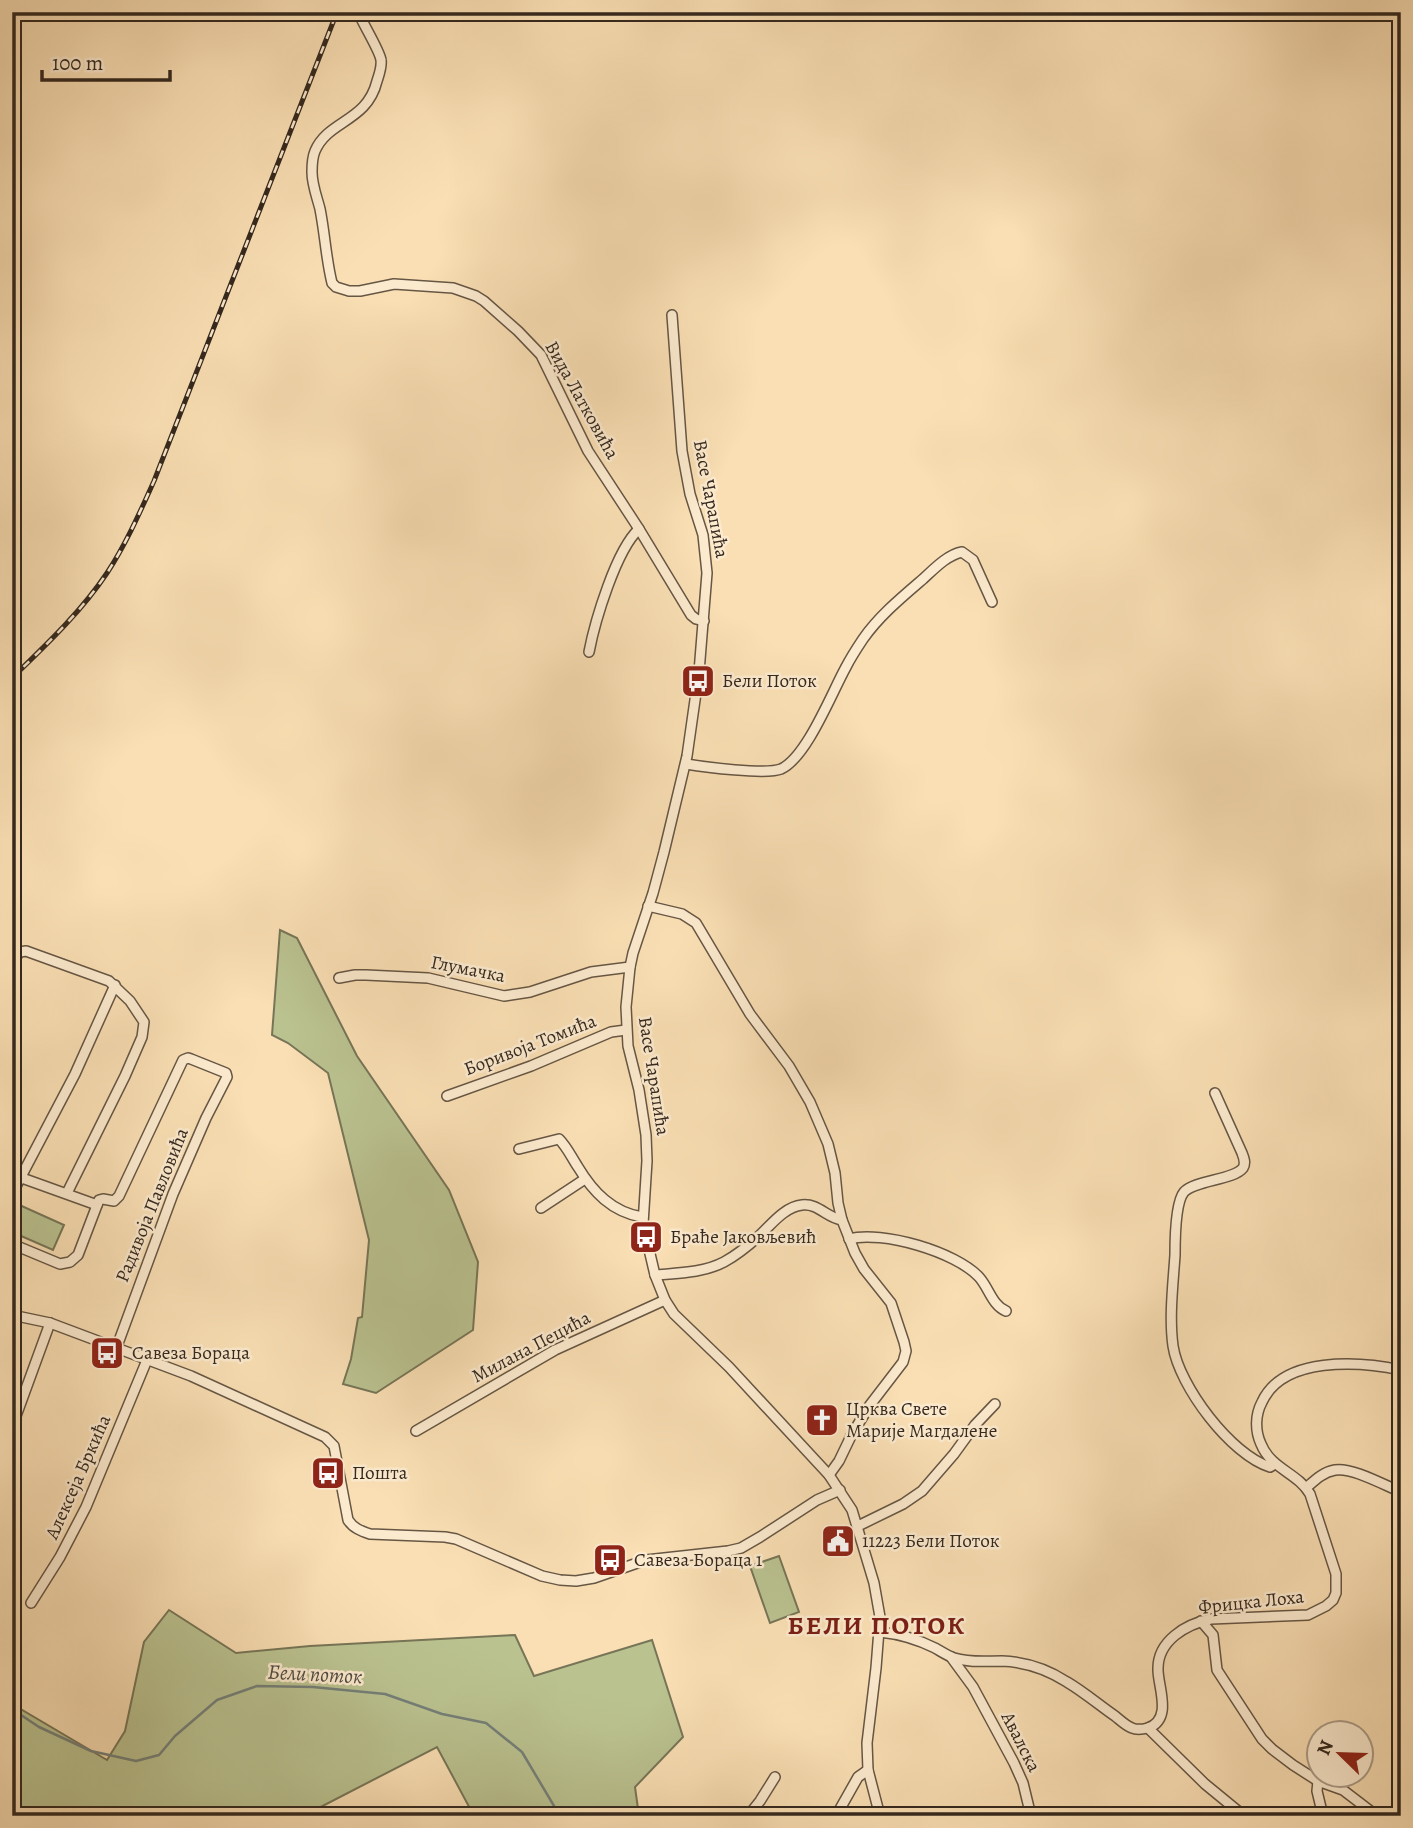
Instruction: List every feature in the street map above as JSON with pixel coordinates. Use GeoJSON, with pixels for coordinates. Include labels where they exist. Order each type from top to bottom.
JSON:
{"type":"FeatureCollection","features":[{"type":"Feature","properties":{"kind":"street","name":"Вида Латковића"},"geometry":{"type":"LineString","coordinates":[[358,12],[381,58],[376,87],[370,101],[360,111],[320,142],[312,165],[312,179],[320,209],[332,283],[349,291],[394,284],[438,285],[458,289],[484,301],[518,331],[541,355],[588,451],[691,615],[704,621]]}},
{"type":"Feature","properties":{"kind":"street","name":"Васе Чарапића"},"geometry":{"type":"LineString","coordinates":[[672,315],[684,464],[703,535],[707,573],[696,701],[686,764],[633,953],[626,1007],[628,1046],[646,1135],[643,1230],[655,1275],[674,1314],[738,1376],[829,1475],[852,1510],[874,1583],[880,1617],[867,1742],[868,1770],[880,1816]]}},
{"type":"Feature","properties":{"kind":"street"},"geometry":{"type":"LineString","coordinates":[[589,652],[595,624],[621,555],[639,529]]}},
{"type":"Feature","properties":{"kind":"street"},"geometry":{"type":"LineString","coordinates":[[686,764],[757,771],[785,767],[802,748],[846,666],[874,626],[915,585],[953,555],[965,553],[973,560],[992,602]]}},
{"type":"Feature","properties":{"kind":"street"},"geometry":{"type":"LineString","coordinates":[[648,906],[682,914],[696,923],[750,1014],[797,1079],[828,1144],[838,1203],[849,1239],[864,1269],[891,1303],[901,1328],[906,1351],[899,1368],[870,1405],[829,1475]]}},
{"type":"Feature","properties":{"kind":"street"},"geometry":{"type":"LineString","coordinates":[[12,961],[17,954],[26,951],[104,978],[130,1001],[144,1022],[142,1037],[67,1193]]}},
{"type":"Feature","properties":{"kind":"street","name":"Глумачка"},"geometry":{"type":"LineString","coordinates":[[339,978],[355,975],[428,978],[504,996],[530,992],[591,972],[630,967]]}},
{"type":"Feature","properties":{"kind":"street"},"geometry":{"type":"LineString","coordinates":[[12,1194],[75,1074],[115,985]]}},
{"type":"Feature","properties":{"kind":"street","name":"Боривоја Томића"},"geometry":{"type":"LineString","coordinates":[[447,1096],[531,1066],[611,1032],[626,1030]]}},
{"type":"Feature","properties":{"kind":"street","name":"Радивоја Павловића"},"geometry":{"type":"LineString","coordinates":[[97,1205],[99,1200],[117,1199],[185,1058],[227,1074],[173,1194],[116,1349]]}},
{"type":"Feature","properties":{"kind":"street"},"geometry":{"type":"LineString","coordinates":[[1215,1093],[1242,1153],[1244,1167],[1237,1172],[1192,1187],[1183,1193],[1181,1198],[1176,1226],[1173,1346],[1175,1358],[1198,1402],[1216,1426],[1251,1458],[1270,1467],[1275,1464]]}},
{"type":"Feature","properties":{"kind":"street"},"geometry":{"type":"LineString","coordinates":[[519,1149],[559,1139],[585,1179],[602,1199],[642,1217]]}},
{"type":"Feature","properties":{"kind":"street"},"geometry":{"type":"LineString","coordinates":[[12,1244],[60,1264],[70,1262],[78,1255],[97,1205],[22,1178]]}},
{"type":"Feature","properties":{"kind":"street"},"geometry":{"type":"LineString","coordinates":[[541,1208],[585,1179]]}},
{"type":"Feature","properties":{"kind":"street"},"geometry":{"type":"LineString","coordinates":[[655,1275],[708,1269],[724,1262],[795,1206],[812,1206],[834,1219],[842,1220]]}},
{"type":"Feature","properties":{"kind":"street"},"geometry":{"type":"LineString","coordinates":[[849,1239],[901,1241],[945,1255],[979,1277],[995,1302],[1006,1311]]}},
{"type":"Feature","properties":{"kind":"street","name":"Милана Пецића"},"geometry":{"type":"LineString","coordinates":[[416,1431],[555,1350],[665,1300]]}},
{"type":"Feature","properties":{"kind":"street"},"geometry":{"type":"LineString","coordinates":[[13,1316],[50,1323],[191,1376],[312,1430],[330,1441],[335,1453],[348,1520],[354,1528],[370,1534],[456,1539],[522,1568],[560,1580],[594,1578],[646,1560],[734,1550],[817,1500],[840,1490]]}},
{"type":"Feature","properties":{"kind":"street"},"geometry":{"type":"LineString","coordinates":[[12,1427],[50,1323]]}},
{"type":"Feature","properties":{"kind":"street","name":"Алексеја Бркића"},"geometry":{"type":"LineString","coordinates":[[31,1603],[51,1573],[83,1514],[147,1360]]}},
{"type":"Feature","properties":{"kind":"street"},"geometry":{"type":"LineString","coordinates":[[1401,1370],[1375,1365],[1335,1365],[1300,1370],[1280,1380],[1265,1395],[1257,1421],[1262,1447],[1275,1464],[1306,1488],[1321,1475],[1341,1470],[1401,1492]]}},
{"type":"Feature","properties":{"kind":"street"},"geometry":{"type":"LineString","coordinates":[[858,1526],[903,1504],[922,1491],[995,1404]]}},
{"type":"Feature","properties":{"kind":"street","name":"Фрицка Лоха"},"geometry":{"type":"LineString","coordinates":[[1148,1728],[1157,1721],[1163,1707],[1158,1672],[1162,1650],[1181,1631],[1201,1621],[1221,1618],[1308,1615],[1333,1600],[1337,1586],[1334,1567],[1306,1488]]}},
{"type":"Feature","properties":{"kind":"street"},"geometry":{"type":"LineString","coordinates":[[1201,1621],[1213,1635],[1217,1670],[1259,1735],[1272,1749],[1304,1771]]}},
{"type":"Feature","properties":{"kind":"street","name":"Авалска"},"geometry":{"type":"LineString","coordinates":[[880,1632],[912,1638],[951,1657],[974,1661],[973,1687]]}},
{"type":"Feature","properties":{"kind":"street","name":"Авалска"},"geometry":{"type":"LineString","coordinates":[[951,1657],[973,1687],[1014,1763],[1023,1783],[1031,1816]]}},
{"type":"Feature","properties":{"kind":"street"},"geometry":{"type":"LineString","coordinates":[[974,1661],[1004,1661],[1046,1669],[1070,1683],[1133,1729],[1148,1728],[1205,1784],[1244,1816]]}},
{"type":"Feature","properties":{"kind":"street"},"geometry":{"type":"LineString","coordinates":[[836,1816],[855,1780],[868,1770]]}},
{"type":"Feature","properties":{"kind":"street"},"geometry":{"type":"LineString","coordinates":[[748,1816],[775,1777]]}},
{"type":"Feature","properties":{"kind":"street"},"geometry":{"type":"LineString","coordinates":[[1317,1790],[1323,1816]]}},
{"type":"Feature","properties":{"kind":"street"},"geometry":{"type":"LineString","coordinates":[[1343,1790],[1377,1816]]}},
{"type":"Feature","properties":{"kind":"green space"},"geometry":{"type":"Polygon","coordinates":[[[280,930],[297,938],[357,1056],[449,1190],[478,1262],[473,1330],[376,1393],[343,1384],[351,1359],[358,1318],[362,1317],[369,1240],[328,1073],[288,1043],[272,1035],[280,930]]]}},
{"type":"Feature","properties":{"kind":"green space"},"geometry":{"type":"Polygon","coordinates":[[[15,1203],[64,1225],[53,1250],[12,1232],[12,1210],[15,1203]]]}},
{"type":"Feature","properties":{"kind":"green space"},"geometry":{"type":"Polygon","coordinates":[[[779,1556],[799,1612],[770,1623],[750,1566],[779,1556]]]}},
{"type":"Feature","properties":{"kind":"green space"},"geometry":{"type":"Polygon","coordinates":[[[169,1610],[236,1653],[310,1646],[515,1635],[534,1676],[652,1640],[683,1737],[635,1787],[639,1816],[474,1816],[437,1747],[307,1814],[308,1816],[12,1816],[12,1704],[107,1760],[125,1731],[144,1642],[169,1610]]]}},
{"type":"Feature","properties":{"kind":"waterway","name":"Бели поток"},"geometry":{"type":"LineString","coordinates":[[12,1709],[39,1727],[91,1751],[136,1761],[159,1755],[175,1736],[217,1700],[257,1686],[313,1687],[385,1694],[442,1714],[486,1723],[522,1752],[560,1816]]}},
{"type":"Feature","properties":{"kind":"railway"},"geometry":{"type":"LineString","coordinates":[[12,678],[86,601],[107,573],[132,528],[154,481],[337,12]]}},
{"type":"Feature","properties":{"kind":"place","name":"Бели Поток"},"geometry":{"type":"Point","coordinates":[698,681]}},
{"type":"Feature","properties":{"kind":"place","name":"Браће Јаковљевић"},"geometry":{"type":"Point","coordinates":[646,1237]}},
{"type":"Feature","properties":{"kind":"place","name":"Савеза Бораца"},"geometry":{"type":"Point","coordinates":[107,1353]}},
{"type":"Feature","properties":{"kind":"place","name":"Црква Свете Марије Магдалене"},"geometry":{"type":"Point","coordinates":[822,1420]}},
{"type":"Feature","properties":{"kind":"place","name":"Пошта"},"geometry":{"type":"Point","coordinates":[328,1473]}},
{"type":"Feature","properties":{"kind":"place","name":"11223 Бели Поток"},"geometry":{"type":"Point","coordinates":[838,1541]}},
{"type":"Feature","properties":{"kind":"place","name":"Савеза Бораца 1"},"geometry":{"type":"Point","coordinates":[610,1560]}},
{"type":"Feature","properties":{"kind":"district","name":"БЕЛИ ПОТОК"},"geometry":{"type":"Point","coordinates":[877,1625]}}]}
